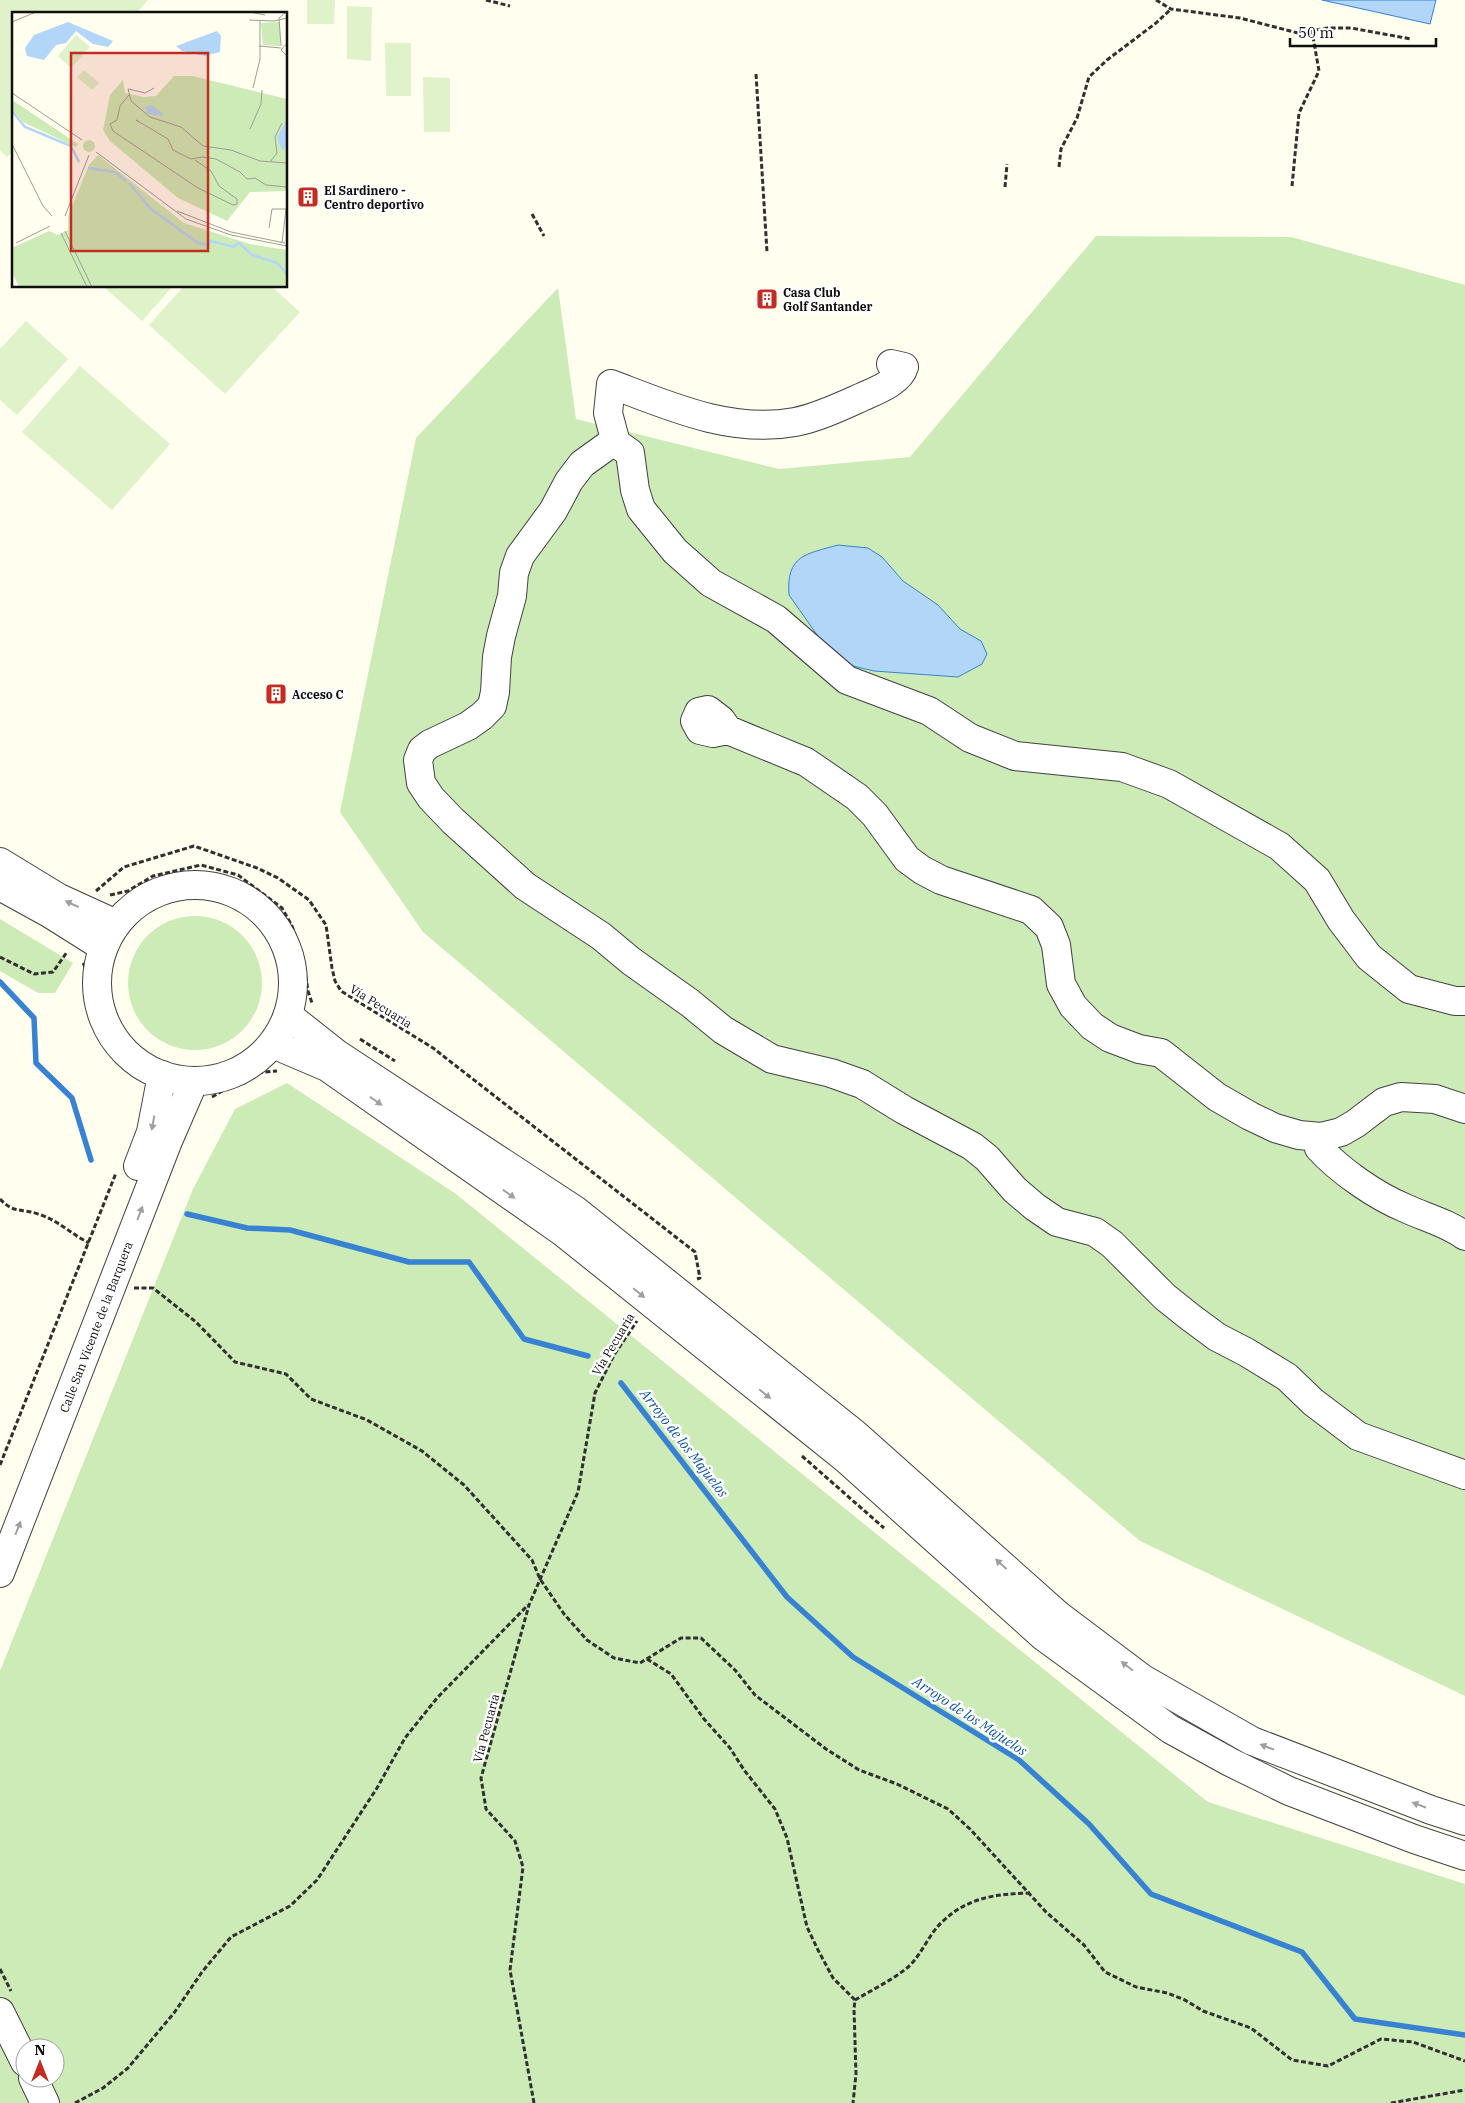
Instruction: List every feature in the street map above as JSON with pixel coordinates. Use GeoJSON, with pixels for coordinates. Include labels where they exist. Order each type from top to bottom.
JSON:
{"type":"FeatureCollection","features":[{"type":"Feature","properties":{"kind":"street"},"geometry":{"type":"LineString","coordinates":[[891,364],[904,367],[902,373],[882,388],[838,408],[795,422],[754,424],[714,419],[678,410],[611,384],[608,412],[616,443],[630,453],[635,490],[641,509],[675,552],[710,583],[776,619],[847,680],[929,711],[970,738],[1015,756],[1122,767],[1169,784],[1279,846],[1317,880],[1341,920],[1369,957],[1408,989],[1455,1001],[1465,1001]]}},
{"type":"Feature","properties":{"kind":"street"},"geometry":{"type":"LineString","coordinates":[[616,443],[606,446],[582,464],[569,481],[545,523],[520,556],[514,573],[512,596],[497,657],[495,692],[492,706],[468,726],[430,744],[422,750],[418,760],[421,783],[431,798],[453,821],[525,886],[601,936],[631,962],[690,1003],[730,1035],[772,1059],[831,1073],[862,1084],[904,1110],[972,1146],[987,1158],[1015,1190],[1035,1207],[1056,1222],[1094,1232],[1112,1244],[1165,1297],[1190,1317],[1217,1337],[1287,1377],[1313,1402],[1358,1436],[1465,1475]]}},
{"type":"Feature","properties":{"kind":"street"},"geometry":{"type":"LineString","coordinates":[[728,730],[806,762],[857,797],[875,815],[907,859],[922,870],[941,880],[1031,910],[1049,927],[1056,945],[1061,984],[1073,1006],[1092,1026],[1110,1038],[1140,1049],[1161,1053],[1217,1098],[1250,1116],[1275,1128],[1299,1136],[1321,1137],[1341,1132],[1384,1102],[1401,1096],[1435,1100],[1465,1109]]}},
{"type":"Feature","properties":{"kind":"street"},"geometry":{"type":"LineString","coordinates":[[0,862],[59,898],[99,943]]}},
{"type":"Feature","properties":{"kind":"street"},"geometry":{"type":"LineString","coordinates":[[0,886],[99,943]]}},
{"type":"Feature","properties":{"kind":"street"},"geometry":{"type":"LineString","coordinates":[[213,886],[233,892],[259,907],[282,936],[293,970],[289,1016],[273,1044],[255,1062],[200,1091],[152,1078],[125,1052],[104,1020],[96,980],[99,943],[135,905],[173,887],[213,886]]}},
{"type":"Feature","properties":{"kind":"street"},"geometry":{"type":"LineString","coordinates":[[289,1016],[337,1054],[574,1210],[645,1309],[855,1434],[1058,1615],[1143,1679],[1252,1741],[1431,1810],[1465,1821]]}},
{"type":"Feature","properties":{"kind":"street"},"geometry":{"type":"LineString","coordinates":[[273,1044],[327,1067],[564,1233],[645,1309],[846,1459],[1044,1637],[1170,1729],[1230,1762],[1289,1791],[1414,1839],[1465,1856]]}},
{"type":"Feature","properties":{"kind":"street","name":"Calle San Vicente de la Barquera"},"geometry":{"type":"LineString","coordinates":[[0,1522],[151,1132],[152,1078]]}},
{"type":"Feature","properties":{"kind":"street","name":"Calle San Vicente de la Barquera"},"geometry":{"type":"LineString","coordinates":[[0,1573],[168,1141],[200,1091]]}},
{"type":"Feature","properties":{"kind":"street"},"geometry":{"type":"LineString","coordinates":[[1321,1137],[1319,1148],[1330,1160],[1374,1191],[1402,1207],[1465,1236]]}},
{"type":"Feature","properties":{"kind":"street"},"geometry":{"type":"LineString","coordinates":[[0,2012],[15,2042]]}},
{"type":"Feature","properties":{"kind":"street"},"geometry":{"type":"LineString","coordinates":[[38,2088],[45,2103]]}},
{"type":"Feature","properties":{"kind":"path"},"geometry":{"type":"LineString","coordinates":[[486,0],[510,6]]}},
{"type":"Feature","properties":{"kind":"path"},"geometry":{"type":"LineString","coordinates":[[1156,0],[1171,9],[1240,18],[1298,33],[1328,28],[1351,28],[1411,38]]}},
{"type":"Feature","properties":{"kind":"path"},"geometry":{"type":"LineString","coordinates":[[1059,167],[1061,149],[1077,118],[1089,78],[1107,60],[1156,23],[1171,9]]}},
{"type":"Feature","properties":{"kind":"path"},"geometry":{"type":"LineString","coordinates":[[1292,186],[1299,113],[1319,71],[1312,31]]}},
{"type":"Feature","properties":{"kind":"path"},"geometry":{"type":"LineString","coordinates":[[756,74],[767,252]]}},
{"type":"Feature","properties":{"kind":"path"},"geometry":{"type":"LineString","coordinates":[[1005,187],[1007,164]]}},
{"type":"Feature","properties":{"kind":"path"},"geometry":{"type":"LineString","coordinates":[[532,214],[544,236]]}},
{"type":"Feature","properties":{"kind":"path","name":"Vía Pecuaria"},"geometry":{"type":"LineString","coordinates":[[95,891],[124,867],[194,846],[235,862],[257,868],[278,878],[309,900],[326,925],[332,968],[335,981],[341,991],[432,1048],[695,1252],[700,1278],[645,1309],[614,1355],[595,1393],[578,1492],[529,1605],[482,1778],[486,1809],[515,1841],[523,1866],[510,1970],[534,2103]]}},
{"type":"Feature","properties":{"kind":"path"},"geometry":{"type":"LineString","coordinates":[[99,943],[88,970],[90,1003],[99,1030],[118,1056],[152,1078]]}},
{"type":"Feature","properties":{"kind":"path"},"geometry":{"type":"LineString","coordinates":[[0,957],[34,974],[53,972],[71,945]]}},
{"type":"Feature","properties":{"kind":"path"},"geometry":{"type":"LineString","coordinates":[[200,1091],[253,1074],[286,1070]]}},
{"type":"Feature","properties":{"kind":"path"},"geometry":{"type":"LineString","coordinates":[[0,1465],[117,1171]]}},
{"type":"Feature","properties":{"kind":"path"},"geometry":{"type":"LineString","coordinates":[[0,1199],[8,1208],[38,1213],[60,1223],[72,1235],[88,1243]]}},
{"type":"Feature","properties":{"kind":"path"},"geometry":{"type":"LineString","coordinates":[[111,1287],[153,1288],[196,1322],[235,1362],[286,1374],[311,1399],[366,1420],[422,1451],[464,1485],[532,1560],[540,1579],[564,1614],[587,1640],[614,1658],[640,1663],[681,1638],[701,1638],[735,1670],[755,1695],[826,1749],[859,1770],[897,1784],[948,1809],[970,1829],[1046,1912],[1084,1945],[1105,1972],[1136,1987],[1166,1993],[1185,2000],[1203,2011],[1251,2028],[1292,2060],[1328,2066],[1381,2039],[1413,2042],[1465,2061]]}},
{"type":"Feature","properties":{"kind":"path"},"geometry":{"type":"LineString","coordinates":[[801,1456],[890,1533]]}},
{"type":"Feature","properties":{"kind":"path"},"geometry":{"type":"LineString","coordinates":[[76,2103],[103,2088],[128,2068],[174,2013],[202,1972],[231,1937],[290,1906],[317,1880],[377,1788],[406,1738],[437,1698],[529,1605]]}},
{"type":"Feature","properties":{"kind":"path"},"geometry":{"type":"LineString","coordinates":[[647,1659],[671,1674],[704,1718],[730,1748],[744,1770],[775,1809],[787,1838],[807,1927],[833,1978],[855,2000]]}},
{"type":"Feature","properties":{"kind":"path"},"geometry":{"type":"LineString","coordinates":[[855,2000],[907,1968],[926,1946],[941,1923],[964,1906],[990,1896],[1030,1893]]}},
{"type":"Feature","properties":{"kind":"path"},"geometry":{"type":"LineString","coordinates":[[853,2103],[856,2074],[855,2000]]}},
{"type":"Feature","properties":{"kind":"path"},"geometry":{"type":"LineString","coordinates":[[1391,2103],[1465,2090]]}},
{"type":"Feature","properties":{"kind":"green space"},"geometry":{"type":"Polygon","coordinates":[[[0,0],[148,0],[137,12],[12,12],[12,152],[7,157],[0,150],[0,0]]]}},
{"type":"Feature","properties":{"kind":"green space"},"geometry":{"type":"Polygon","coordinates":[[[307,0],[335,0],[334,24],[307,24],[307,0]]]}},
{"type":"Feature","properties":{"kind":"green space"},"geometry":{"type":"Polygon","coordinates":[[[347,6],[372,7],[371,61],[347,59],[347,6]]]}},
{"type":"Feature","properties":{"kind":"green space"},"geometry":{"type":"Polygon","coordinates":[[[385,43],[411,43],[411,96],[386,96],[385,43]]]}},
{"type":"Feature","properties":{"kind":"green space"},"geometry":{"type":"Polygon","coordinates":[[[423,77],[450,78],[450,132],[424,132],[423,77]]]}},
{"type":"Feature","properties":{"kind":"green space"},"geometry":{"type":"Polygon","coordinates":[[[1096,236],[1291,237],[1465,285],[1465,1696],[1140,1541],[423,932],[340,812],[416,438],[558,288],[576,419],[779,469],[910,457],[1096,236]]]}},
{"type":"Feature","properties":{"kind":"green space"},"geometry":{"type":"Polygon","coordinates":[[[105,288],[171,288],[142,321],[105,288]]]}},
{"type":"Feature","properties":{"kind":"green space"},"geometry":{"type":"Polygon","coordinates":[[[182,288],[273,288],[300,312],[225,394],[149,325],[182,288]]]}},
{"type":"Feature","properties":{"kind":"green space"},"geometry":{"type":"Polygon","coordinates":[[[26,321],[68,359],[17,415],[0,400],[0,349],[26,321]]]}},
{"type":"Feature","properties":{"kind":"green space"},"geometry":{"type":"Polygon","coordinates":[[[80,366],[170,444],[112,510],[22,432],[80,366]]]}},
{"type":"Feature","properties":{"kind":"green space"},"geometry":{"type":"Polygon","coordinates":[[[195,916],[221,921],[243,935],[257,957],[262,983],[257,1009],[243,1031],[221,1045],[195,1050],[169,1045],[147,1031],[133,1009],[128,983],[133,957],[147,935],[169,921],[195,916]]]}},
{"type":"Feature","properties":{"kind":"green space"},"geometry":{"type":"Polygon","coordinates":[[[0,919],[73,963],[55,993],[38,993],[0,971],[0,919]]]}},
{"type":"Feature","properties":{"kind":"green space"},"geometry":{"type":"Polygon","coordinates":[[[287,1083],[456,1194],[1208,1802],[1465,1884],[1465,2103],[0,2103],[0,1671],[193,1189],[235,1109],[287,1083]]]}},
{"type":"Feature","properties":{"kind":"water"},"geometry":{"type":"Polygon","coordinates":[[[1322,0],[1436,0],[1430,24],[1322,0]]]}},
{"type":"Feature","properties":{"kind":"water"},"geometry":{"type":"Polygon","coordinates":[[[838,545],[868,548],[882,557],[903,581],[938,605],[960,629],[981,641],[987,654],[982,664],[958,677],[874,671],[853,666],[827,649],[789,595],[789,582],[791,572],[800,558],[838,545]]]}},
{"type":"Feature","properties":{"kind":"waterway","name":"Arroyo de los Majuelos"},"geometry":{"type":"LineString","coordinates":[[0,982],[34,1018],[36,1063],[72,1098],[91,1160]]}},
{"type":"Feature","properties":{"kind":"waterway","name":"Arroyo de los Majuelos"},"geometry":{"type":"LineString","coordinates":[[187,1214],[247,1228],[290,1230],[409,1262],[469,1262],[524,1339],[588,1356]]}},
{"type":"Feature","properties":{"kind":"waterway","name":"Arroyo de los Majuelos"},"geometry":{"type":"LineString","coordinates":[[621,1383],[787,1597],[853,1657],[1019,1760],[1089,1824],[1151,1894],[1302,1952],[1355,2019],[1465,2035]]}},
{"type":"Feature","properties":{"kind":"place","name":"El Sardinero - Centro deportivo"},"geometry":{"type":"Point","coordinates":[308,197]}},
{"type":"Feature","properties":{"kind":"place","name":"Casa Club Golf Santander"},"geometry":{"type":"Point","coordinates":[767,299]}},
{"type":"Feature","properties":{"kind":"place","name":"Acceso C"},"geometry":{"type":"Point","coordinates":[276,694]}}]}
